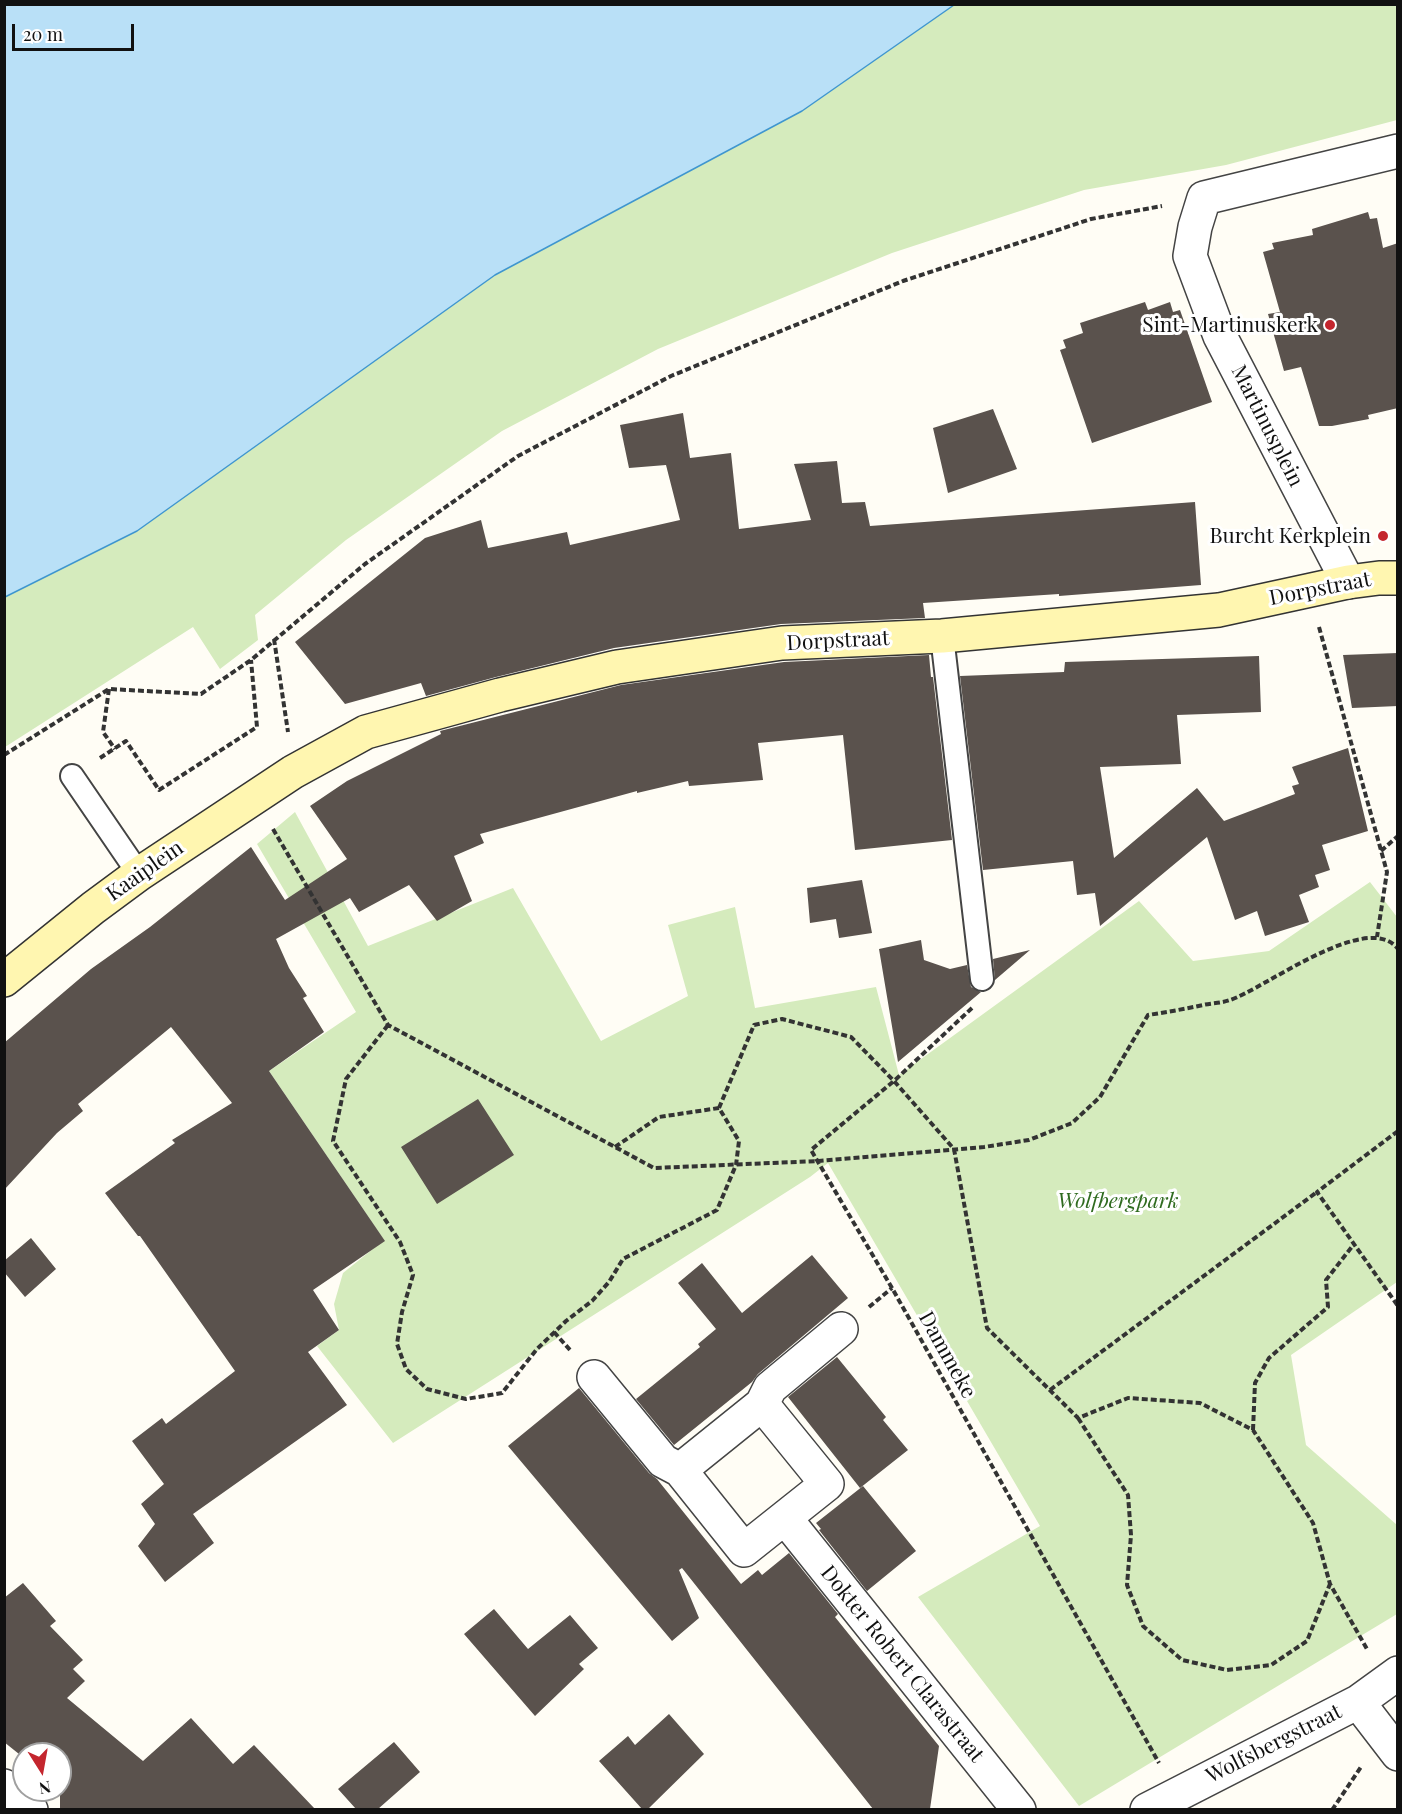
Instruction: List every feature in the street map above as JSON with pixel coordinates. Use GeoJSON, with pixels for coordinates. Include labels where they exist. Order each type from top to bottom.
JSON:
{"type":"FeatureCollection","features":[{"type":"Feature","properties":{"kind":"street"},"geometry":{"type":"LineString","coordinates":[[1204,198],[1398,151]]}},
{"type":"Feature","properties":{"kind":"street","name":"Martinusplein"},"geometry":{"type":"LineString","coordinates":[[1204,198],[1195,227],[1190,256],[1220,336],[1348,582]]}},
{"type":"Feature","properties":{"kind":"street","name":"Dorpstraat"},"geometry":{"type":"LineString","coordinates":[[293,772],[366,732],[500,695],[617,667],[782,643],[942,636],[1219,610],[1348,582],[1398,578]]}},
{"type":"Feature","properties":{"kind":"street","name":"Kaaiplein"},"geometry":{"type":"LineString","coordinates":[[4,980],[139,873],[293,772]]}},
{"type":"Feature","properties":{"kind":"street"},"geometry":{"type":"LineString","coordinates":[[680,1470],[762,1404],[770,1388],[841,1329]]}},
{"type":"Feature","properties":{"kind":"street"},"geometry":{"type":"LineString","coordinates":[[594,1377],[663,1461],[680,1470],[744,1550],[826,1484],[762,1404]]}},
{"type":"Feature","properties":{"kind":"street","name":"Dokter Robert Clarastraat"},"geometry":{"type":"LineString","coordinates":[[785,1518],[1019,1809]]}},
{"type":"Feature","properties":{"kind":"street","name":"Wolfsbergstraat"},"geometry":{"type":"LineString","coordinates":[[1147,1809],[1358,1702],[1391,1677]]}},
{"type":"Feature","properties":{"kind":"street"},"geometry":{"type":"LineString","coordinates":[[1358,1702],[1394,1750]]}},
{"type":"Feature","properties":{"kind":"street"},"geometry":{"type":"LineString","coordinates":[[4,1786],[31,1809]]}},
{"type":"Feature","properties":{"kind":"lane"},"geometry":{"type":"LineString","coordinates":[[942,636],[982,979]]}},
{"type":"Feature","properties":{"kind":"lane"},"geometry":{"type":"LineString","coordinates":[[72,776],[139,873]]}},
{"type":"Feature","properties":{"kind":"path"},"geometry":{"type":"LineString","coordinates":[[4,755],[109,689],[201,694],[251,660],[274,638],[364,564],[518,456],[671,376],[903,281],[1091,219],[1204,198]]}},
{"type":"Feature","properties":{"kind":"path"},"geometry":{"type":"LineString","coordinates":[[1309,590],[1387,872],[1377,937]]}},
{"type":"Feature","properties":{"kind":"path"},"geometry":{"type":"LineString","coordinates":[[274,638],[293,772]]}},
{"type":"Feature","properties":{"kind":"path"},"geometry":{"type":"LineString","coordinates":[[72,776],[126,741],[159,790],[257,727],[251,660]]}},
{"type":"Feature","properties":{"kind":"path"},"geometry":{"type":"LineString","coordinates":[[109,689],[104,732],[114,749]]}},
{"type":"Feature","properties":{"kind":"path"},"geometry":{"type":"LineString","coordinates":[[255,797],[388,1024],[654,1168],[819,1161],[1029,1140],[1072,1123],[1100,1097],[1148,1015],[1231,1000],[1311,957],[1349,941],[1377,937],[1393,942],[1398,948]]}},
{"type":"Feature","properties":{"kind":"path"},"geometry":{"type":"LineString","coordinates":[[1382,851],[1398,836]]}},
{"type":"Feature","properties":{"kind":"path"},"geometry":{"type":"LineString","coordinates":[[819,1161],[811,1150],[894,1081],[982,999],[982,979]]}},
{"type":"Feature","properties":{"kind":"path"},"geometry":{"type":"LineString","coordinates":[[719,1108],[754,1025],[782,1019],[851,1037],[894,1081],[954,1149],[987,1328],[1078,1418],[1128,1495],[1131,1535],[1127,1585],[1143,1626],[1182,1660],[1227,1670],[1271,1665],[1307,1641],[1330,1584]]}},
{"type":"Feature","properties":{"kind":"path"},"geometry":{"type":"LineString","coordinates":[[388,1024],[346,1079],[333,1141],[400,1242],[413,1275],[402,1312],[397,1344],[406,1369],[427,1389],[466,1400],[502,1393],[537,1349],[592,1301],[609,1282],[623,1259],[717,1210],[736,1165],[739,1141],[719,1108]]}},
{"type":"Feature","properties":{"kind":"path"},"geometry":{"type":"LineString","coordinates":[[615,1147],[659,1117],[719,1108]]}},
{"type":"Feature","properties":{"kind":"path"},"geometry":{"type":"LineString","coordinates":[[1050,1390],[1398,1131]]}},
{"type":"Feature","properties":{"kind":"path","name":"Dammeke"},"geometry":{"type":"LineString","coordinates":[[819,1161],[1176,1794]]}},
{"type":"Feature","properties":{"kind":"path"},"geometry":{"type":"LineString","coordinates":[[1317,1192],[1398,1306]]}},
{"type":"Feature","properties":{"kind":"path"},"geometry":{"type":"LineString","coordinates":[[1254,1430],[1255,1383],[1269,1358],[1328,1307],[1326,1280],[1354,1244]]}},
{"type":"Feature","properties":{"kind":"path"},"geometry":{"type":"LineString","coordinates":[[1078,1418],[1128,1398],[1200,1403],[1254,1430],[1313,1523],[1330,1584],[1391,1677]]}},
{"type":"Feature","properties":{"kind":"path"},"geometry":{"type":"LineString","coordinates":[[1332,1809],[1359,1768],[1394,1750]]}},
{"type":"Feature","properties":{"kind":"green space"},"geometry":{"type":"Polygon","coordinates":[[[954,5],[1397,5],[1397,120],[1226,165],[1084,190],[892,253],[658,349],[502,431],[346,540],[255,615],[258,640],[220,669],[193,627],[5,747],[5,597],[137,531],[495,275],[802,111],[954,5]]]}},
{"type":"Feature","properties":{"kind":"green space","name":"Wolfbergpark"},"geometry":{"type":"Polygon","coordinates":[[[295,812],[368,946],[513,888],[601,1041],[688,996],[668,925],[735,907],[755,1008],[876,987],[899,1075],[1139,901],[1193,961],[1269,951],[1370,882],[1397,917],[1397,1282],[1291,1355],[1306,1445],[1397,1525],[1397,1614],[1079,1806],[918,1597],[1040,1526],[828,1163],[810,1177],[393,1443],[317,1346],[339,1330],[334,1304],[343,1273],[384,1240],[269,1071],[356,1012],[257,844],[295,812]]]}},
{"type":"Feature","properties":{"kind":"water"},"geometry":{"type":"Polygon","coordinates":[[[5,4],[954,5],[802,111],[495,275],[137,531],[5,597],[5,4]]]}},
{"type":"Feature","properties":{"kind":"building","name":"Sint-Martinuskerk"},"geometry":{"type":"Polygon","coordinates":[[[1368,212],[1370,219],[1377,218],[1383,248],[1398,243],[1398,408],[1368,415],[1369,419],[1332,426],[1319,426],[1301,367],[1284,371],[1268,314],[1280,312],[1263,252],[1274,249],[1272,243],[1313,235],[1312,229],[1368,212]]]}},
{"type":"Feature","properties":{"kind":"building"},"geometry":{"type":"Polygon","coordinates":[[[1145,302],[1148,310],[1170,302],[1173,312],[1180,310],[1212,402],[1092,443],[1060,350],[1066,348],[1063,340],[1083,333],[1080,323],[1145,302]]]}},
{"type":"Feature","properties":{"kind":"building"},"geometry":{"type":"Polygon","coordinates":[[[993,409],[1017,469],[948,493],[933,428],[993,409]]]}},
{"type":"Feature","properties":{"kind":"building"},"geometry":{"type":"Polygon","coordinates":[[[683,413],[690,458],[731,453],[739,529],[811,520],[794,464],[837,461],[842,503],[865,502],[870,526],[1195,502],[1201,585],[1059,596],[1059,594],[923,603],[925,618],[781,624],[614,648],[426,696],[421,683],[345,704],[295,642],[425,538],[481,520],[488,548],[567,532],[570,545],[680,520],[666,465],[629,468],[620,425],[683,413]]]}},
{"type":"Feature","properties":{"kind":"building"},"geometry":{"type":"Polygon","coordinates":[[[1398,653],[1398,706],[1352,708],[1343,655],[1398,653]]]}},
{"type":"Feature","properties":{"kind":"building"},"geometry":{"type":"Polygon","coordinates":[[[929,655],[952,840],[855,850],[843,735],[758,743],[763,780],[689,786],[688,781],[637,793],[637,791],[480,834],[484,843],[454,856],[472,901],[437,921],[409,885],[359,912],[350,898],[276,939],[289,968],[307,996],[303,998],[324,1032],[269,1071],[385,1241],[313,1290],[339,1330],[308,1352],[347,1405],[193,1514],[214,1543],[165,1582],[138,1546],[155,1524],[141,1504],[164,1484],[132,1441],[162,1418],[166,1424],[235,1371],[140,1236],[105,1193],[175,1143],[172,1140],[232,1103],[171,1027],[78,1104],[83,1111],[57,1133],[4,1190],[4,1043],[91,969],[150,927],[251,847],[285,900],[347,859],[310,806],[347,781],[441,734],[440,731],[621,685],[784,662],[929,655]]]}},
{"type":"Feature","properties":{"kind":"building"},"geometry":{"type":"Polygon","coordinates":[[[1259,656],[1261,712],[1177,715],[1181,764],[1100,767],[1114,858],[1197,788],[1224,821],[1295,794],[1292,786],[1299,784],[1292,767],[1348,748],[1368,831],[1322,845],[1330,870],[1315,875],[1319,887],[1299,895],[1309,922],[1265,936],[1257,911],[1235,920],[1207,837],[1100,926],[1095,893],[1077,895],[1073,861],[983,870],[960,676],[1064,672],[1065,662],[1259,656]]]}},
{"type":"Feature","properties":{"kind":"building"},"geometry":{"type":"Polygon","coordinates":[[[862,880],[872,933],[839,938],[836,919],[810,923],[807,888],[862,880]]]}},
{"type":"Feature","properties":{"kind":"building"},"geometry":{"type":"Polygon","coordinates":[[[921,940],[924,960],[950,969],[967,965],[971,987],[981,992],[898,1062],[879,949],[921,940]]]}},
{"type":"Feature","properties":{"kind":"building"},"geometry":{"type":"Polygon","coordinates":[[[1030,950],[995,980],[993,959],[1030,950]]]}},
{"type":"Feature","properties":{"kind":"building"},"geometry":{"type":"Polygon","coordinates":[[[478,1099],[514,1155],[437,1204],[401,1147],[478,1099]]]}},
{"type":"Feature","properties":{"kind":"building"},"geometry":{"type":"Polygon","coordinates":[[[31,1238],[56,1269],[25,1297],[4,1272],[4,1261],[31,1238]]]}},
{"type":"Feature","properties":{"kind":"building"},"geometry":{"type":"Polygon","coordinates":[[[812,1255],[848,1298],[758,1374],[752,1382],[674,1445],[636,1399],[700,1347],[698,1344],[716,1329],[678,1283],[702,1263],[742,1313],[812,1255]]]}},
{"type":"Feature","properties":{"kind":"building"},"geometry":{"type":"Polygon","coordinates":[[[837,1357],[886,1417],[883,1420],[908,1450],[860,1488],[788,1397],[837,1357]]]}},
{"type":"Feature","properties":{"kind":"building"},"geometry":{"type":"Polygon","coordinates":[[[579,1388],[649,1473],[657,1479],[741,1584],[758,1570],[762,1575],[789,1553],[838,1614],[835,1617],[939,1746],[930,1809],[873,1809],[682,1568],[679,1570],[699,1618],[672,1641],[508,1446],[579,1388]]]}},
{"type":"Feature","properties":{"kind":"building"},"geometry":{"type":"Polygon","coordinates":[[[863,1486],[916,1551],[867,1591],[816,1523],[863,1486]]]}},
{"type":"Feature","properties":{"kind":"building"},"geometry":{"type":"Polygon","coordinates":[[[23,1583],[56,1621],[50,1626],[83,1660],[73,1669],[85,1681],[67,1698],[143,1761],[191,1718],[233,1764],[254,1745],[315,1809],[60,1809],[60,1802],[72,1802],[72,1742],[12,1742],[12,1748],[4,1742],[4,1598],[23,1583]]]}},
{"type":"Feature","properties":{"kind":"building"},"geometry":{"type":"Polygon","coordinates":[[[494,1609],[528,1649],[570,1615],[598,1648],[579,1664],[584,1669],[535,1716],[464,1634],[494,1609]]]}},
{"type":"Feature","properties":{"kind":"building"},"geometry":{"type":"Polygon","coordinates":[[[669,1714],[704,1754],[648,1809],[642,1809],[599,1761],[628,1736],[635,1745],[669,1714]]]}},
{"type":"Feature","properties":{"kind":"building"},"geometry":{"type":"Polygon","coordinates":[[[394,1742],[420,1772],[378,1809],[356,1809],[338,1789],[394,1742]]]}},
{"type":"Feature","properties":{"kind":"place","name":"Sint-Martinuskerk"},"geometry":{"type":"Point","coordinates":[1330,325]}},
{"type":"Feature","properties":{"kind":"place","name":"Burcht Kerkplein"},"geometry":{"type":"Point","coordinates":[1383,536]}}]}
